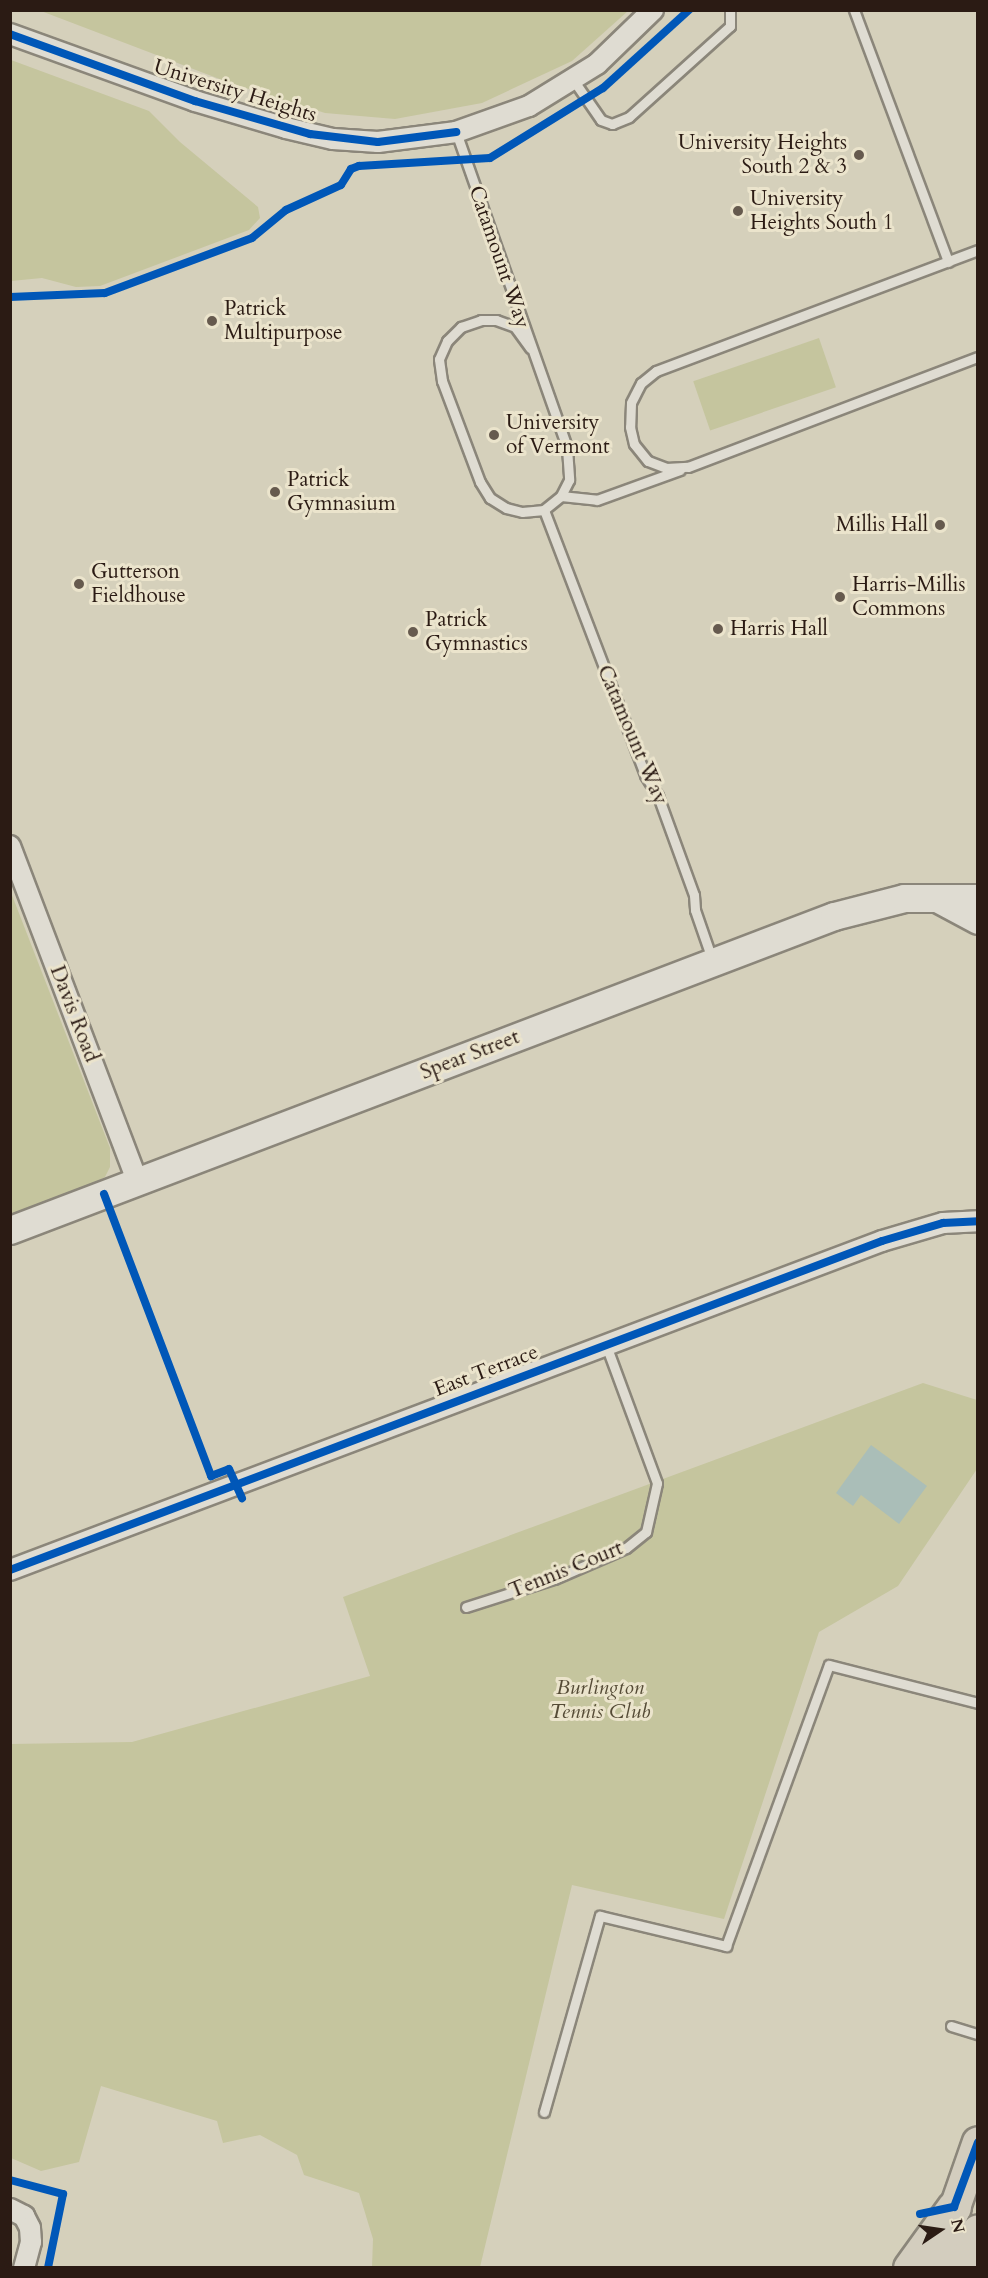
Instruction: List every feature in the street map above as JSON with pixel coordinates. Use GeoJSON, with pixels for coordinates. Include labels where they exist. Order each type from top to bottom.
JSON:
{"type":"FeatureCollection","features":[{"type":"Feature","properties":{"kind":"highway"},"geometry":{"type":"LineString","coordinates":[[910,2268],[954,2207]]}},
{"type":"Feature","properties":{"kind":"main road","name":"Spear Street"},"geometry":{"type":"LineString","coordinates":[[10,1230],[834,916],[904,898],[933,896],[978,898]]}},
{"type":"Feature","properties":{"kind":"main road"},"geometry":{"type":"LineString","coordinates":[[933,896],[978,920]]}},
{"type":"Feature","properties":{"kind":"main road"},"geometry":{"type":"LineString","coordinates":[[934,2268],[978,2142]]}},
{"type":"Feature","properties":{"kind":"main road"},"geometry":{"type":"LineString","coordinates":[[964,2268],[978,2230]]}},
{"type":"Feature","properties":{"kind":"street","name":"University Heights"},"geometry":{"type":"LineString","coordinates":[[10,34],[195,101],[310,134],[378,142],[456,132],[515,113],[574,81],[653,10]]}},
{"type":"Feature","properties":{"kind":"street","name":"Davis Road"},"geometry":{"type":"LineString","coordinates":[[10,846],[137,1181]]}},
{"type":"Feature","properties":{"kind":"street","name":"East Terrace"},"geometry":{"type":"LineString","coordinates":[[10,1570],[892,1237],[943,1223],[978,1221]]}},
{"type":"Feature","properties":{"kind":"street"},"geometry":{"type":"LineString","coordinates":[[10,2209],[24,2216],[30,2228],[24,2268]]}},
{"type":"Feature","properties":{"kind":"lane"},"geometry":{"type":"LineString","coordinates":[[574,81],[602,120],[612,124],[629,117],[730,26],[730,10]]}},
{"type":"Feature","properties":{"kind":"lane"},"geometry":{"type":"LineString","coordinates":[[854,10],[948,262]]}},
{"type":"Feature","properties":{"kind":"lane","name":"Catamount Way"},"geometry":{"type":"LineString","coordinates":[[456,132],[567,448],[569,480],[561,496]]}},
{"type":"Feature","properties":{"kind":"lane"},"geometry":{"type":"LineString","coordinates":[[688,467],[666,468],[648,461],[634,444],[630,427],[631,403],[641,383],[656,371],[978,250]]}},
{"type":"Feature","properties":{"kind":"lane","name":"Catamount Way"},"geometry":{"type":"LineString","coordinates":[[530,348],[515,327],[496,320],[481,320],[461,327],[447,341],[439,359],[442,381],[480,482],[490,498],[506,508],[544,510],[645,775],[667,819],[694,895],[695,910],[713,962]]}},
{"type":"Feature","properties":{"kind":"lane"},"geometry":{"type":"LineString","coordinates":[[544,510],[561,496],[597,500],[978,357]]}},
{"type":"Feature","properties":{"kind":"lane","name":"Tennis Court"},"geometry":{"type":"LineString","coordinates":[[466,1607],[554,1579],[626,1548],[646,1532],[657,1483],[606,1345]]}},
{"type":"Feature","properties":{"kind":"lane"},"geometry":{"type":"LineString","coordinates":[[544,2112],[600,1916],[726,1946],[829,1665],[978,1703]]}},
{"type":"Feature","properties":{"kind":"lane"},"geometry":{"type":"LineString","coordinates":[[951,2026],[978,2034]]}},
{"type":"Feature","properties":{"kind":"green space"},"geometry":{"type":"Polygon","coordinates":[[[41,11],[628,11],[572,61],[482,103],[395,119],[325,113],[230,83],[41,11]]]}},
{"type":"Feature","properties":{"kind":"green space"},"geometry":{"type":"Polygon","coordinates":[[[11,60],[149,111],[180,142],[258,207],[260,218],[249,230],[100,286],[76,287],[42,278],[11,281],[11,60]]]}},
{"type":"Feature","properties":{"kind":"green space"},"geometry":{"type":"Polygon","coordinates":[[[819,338],[836,387],[710,430],[693,381],[819,338]]]}},
{"type":"Feature","properties":{"kind":"green space"},"geometry":{"type":"Polygon","coordinates":[[[10,890],[110,1148],[110,1167],[105,1177],[87,1187],[11,1215],[10,890]]]}},
{"type":"Feature","properties":{"kind":"green space","name":"Burlington Tennis Club"},"geometry":{"type":"Polygon","coordinates":[[[923,1383],[977,1400],[977,1469],[898,1586],[819,1632],[724,1919],[572,1885],[480,2267],[372,2267],[373,2239],[359,2193],[304,2175],[297,2155],[260,2135],[223,2143],[217,2121],[101,2086],[79,2162],[41,2171],[11,2158],[11,1744],[132,1742],[370,1676],[343,1597],[923,1383]]]}},
{"type":"Feature","properties":{"kind":"water"},"geometry":{"type":"Polygon","coordinates":[[[871,1445],[927,1486],[899,1524],[861,1495],[853,1506],[836,1493],[871,1445]]]}},
{"type":"Feature","properties":{"kind":"cycle path"},"geometry":{"type":"LineString","coordinates":[[10,297],[105,293],[252,238],[286,210],[341,185],[351,169],[359,166],[490,158],[603,88],[689,10]]}},
{"type":"Feature","properties":{"kind":"cycle path"},"geometry":{"type":"LineString","coordinates":[[10,34],[195,101],[310,134],[378,142],[456,132]]}},
{"type":"Feature","properties":{"kind":"cycle path"},"geometry":{"type":"LineString","coordinates":[[104,1194],[211,1476],[229,1469],[242,1498]]}},
{"type":"Feature","properties":{"kind":"cycle path"},"geometry":{"type":"LineString","coordinates":[[10,1570],[882,1241],[943,1223],[978,1221]]}},
{"type":"Feature","properties":{"kind":"cycle path"},"geometry":{"type":"LineString","coordinates":[[920,2214],[954,2207],[978,2142]]}},
{"type":"Feature","properties":{"kind":"cycle path"},"geometry":{"type":"LineString","coordinates":[[10,2180],[63,2194],[48,2268]]}},
{"type":"Feature","properties":{"kind":"place","name":"University Heights South 2 & 3"},"geometry":{"type":"Point","coordinates":[859,155]}},
{"type":"Feature","properties":{"kind":"place","name":"University Heights South 1"},"geometry":{"type":"Point","coordinates":[738,211]}},
{"type":"Feature","properties":{"kind":"place","name":"Patrick Multipurpose"},"geometry":{"type":"Point","coordinates":[212,321]}},
{"type":"Feature","properties":{"kind":"place","name":"University of Vermont"},"geometry":{"type":"Point","coordinates":[494,435]}},
{"type":"Feature","properties":{"kind":"place","name":"Patrick Gymnasium"},"geometry":{"type":"Point","coordinates":[275,492]}},
{"type":"Feature","properties":{"kind":"place","name":"Millis Hall"},"geometry":{"type":"Point","coordinates":[940,525]}},
{"type":"Feature","properties":{"kind":"place","name":"Gutterson Fieldhouse"},"geometry":{"type":"Point","coordinates":[79,584]}},
{"type":"Feature","properties":{"kind":"place","name":"Harris-Millis Commons"},"geometry":{"type":"Point","coordinates":[840,597]}},
{"type":"Feature","properties":{"kind":"place","name":"Harris Hall"},"geometry":{"type":"Point","coordinates":[718,629]}},
{"type":"Feature","properties":{"kind":"place","name":"Patrick Gymnastics"},"geometry":{"type":"Point","coordinates":[413,632]}}]}
